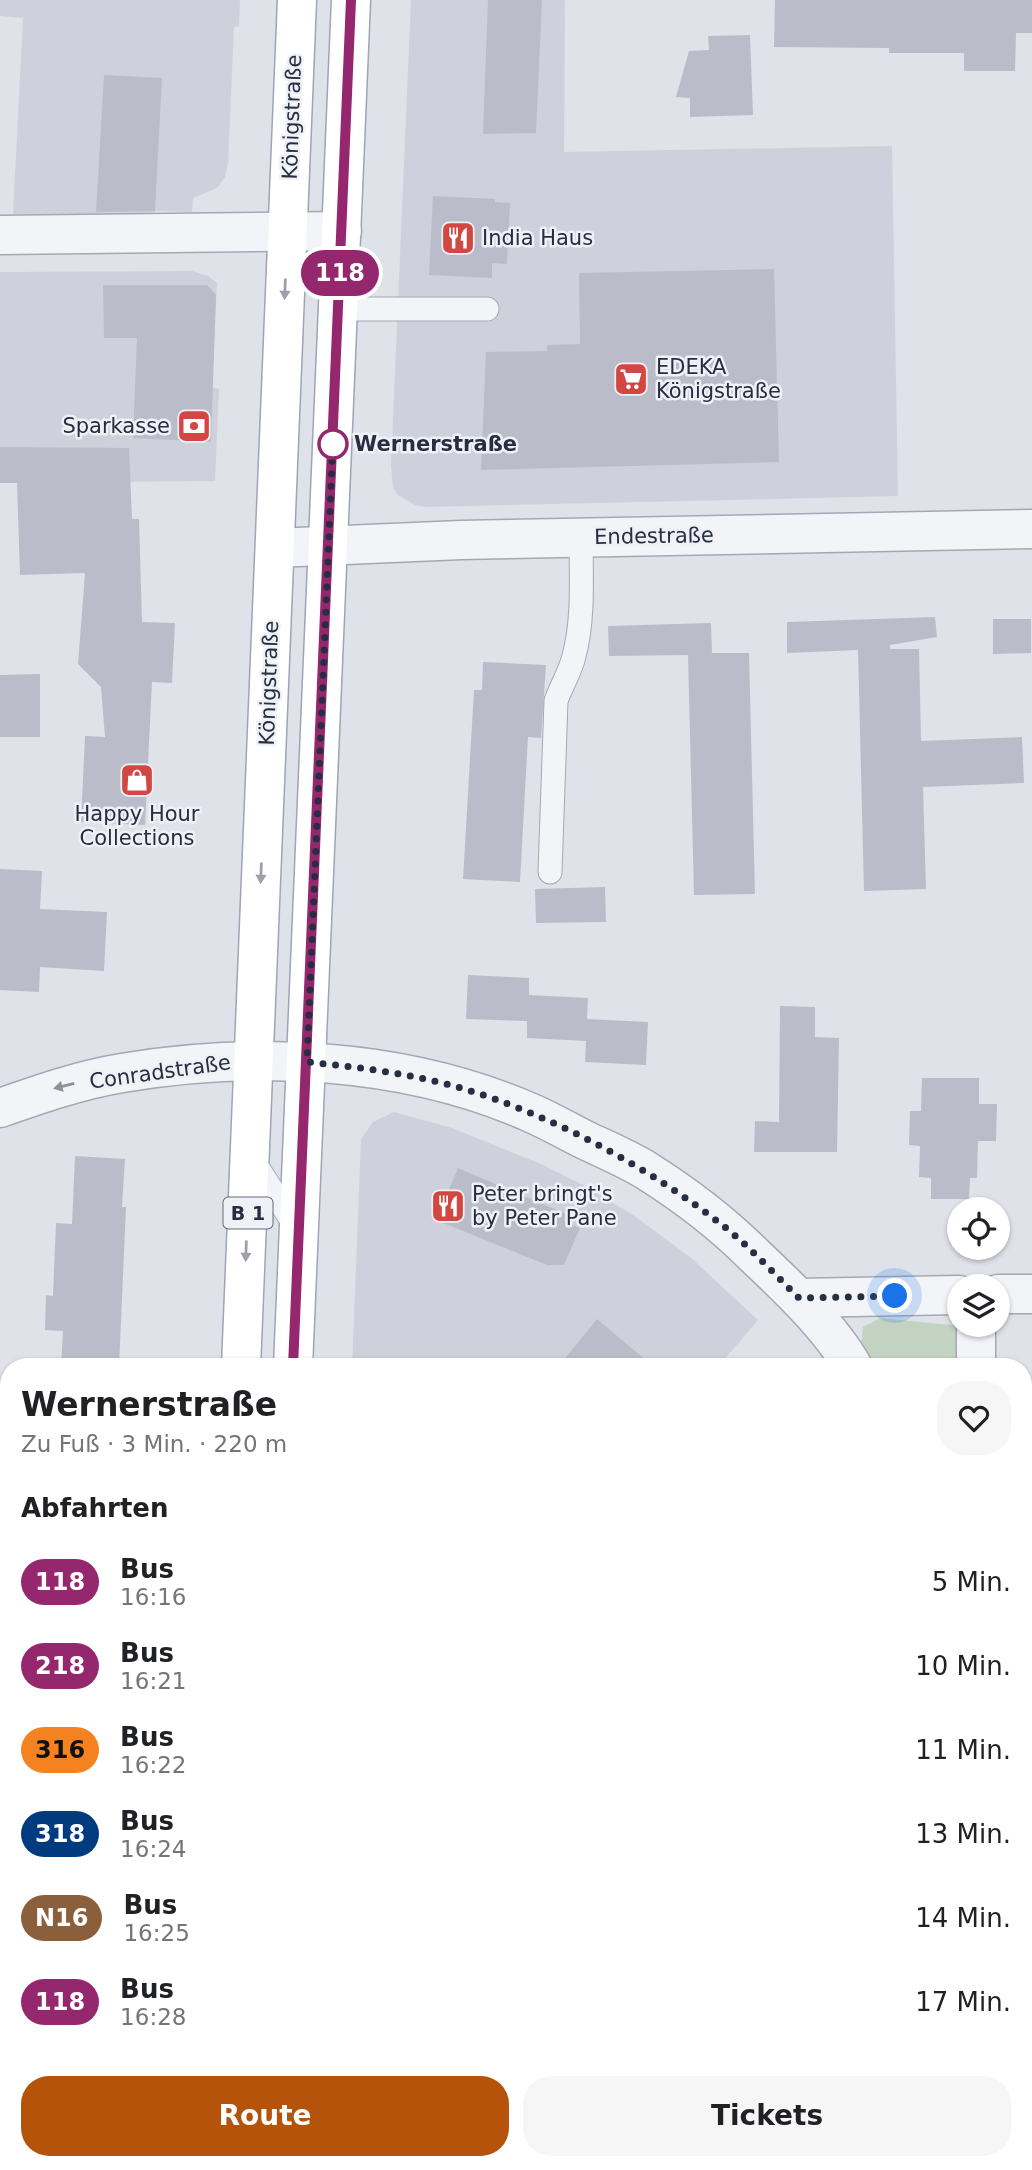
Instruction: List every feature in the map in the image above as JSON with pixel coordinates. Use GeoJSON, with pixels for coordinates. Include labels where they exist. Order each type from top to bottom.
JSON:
{"type":"FeatureCollection","features":[{"type":"Feature","properties":{"kind":"main road","name":"Königstraße"},"geometry":{"type":"LineString","coordinates":[[241,1358],[296,0]]}},
{"type":"Feature","properties":{"kind":"main road","name":"B 1"},"geometry":{"type":"LineString","coordinates":[[293,1358],[351,0]]}},
{"type":"Feature","properties":{"kind":"street"},"geometry":{"type":"LineString","coordinates":[[0,235],[342,231]]}},
{"type":"Feature","properties":{"kind":"street","name":"Endestraße"},"geometry":{"type":"LineString","coordinates":[[275,548],[581,537],[1032,529]]}},
{"type":"Feature","properties":{"kind":"street","name":"Conradstraße"},"geometry":{"type":"LineString","coordinates":[[0,1108],[55,1089],[120,1073],[196,1062],[307,1062],[406,1075],[454,1086],[528,1111],[646,1171],[727,1229],[799,1298],[846,1358]]}},
{"type":"Feature","properties":{"kind":"street"},"geometry":{"type":"LineString","coordinates":[[1010,1294],[1032,1294]]}},
{"type":"Feature","properties":{"kind":"street"},"geometry":{"type":"LineString","coordinates":[[799,1298],[947,1295]]}},
{"type":"Feature","properties":{"kind":"street"},"geometry":{"type":"LineString","coordinates":[[976,1337],[976,1358]]}},
{"type":"Feature","properties":{"kind":"lane"},"geometry":{"type":"LineString","coordinates":[[338,309],[487,309]]}},
{"type":"Feature","properties":{"kind":"lane"},"geometry":{"type":"LineString","coordinates":[[550,872],[556,701],[568,677],[575,654],[580,600],[581,537]]}},
{"type":"Feature","properties":{"kind":"lane"},"geometry":{"type":"LineString","coordinates":[[250,1157],[300,1232]]}},
{"type":"Feature","properties":{"kind":"shaded area"},"geometry":{"type":"Polygon","coordinates":[[[0,0],[240,0],[239,26],[234,27],[228,163],[225,177],[217,188],[193,198],[192,212],[155,211],[154,218],[13,214],[23,18],[0,16],[0,0]]]}},
{"type":"Feature","properties":{"kind":"shaded area"},"geometry":{"type":"Polygon","coordinates":[[[411,0],[565,0],[564,152],[892,146],[898,496],[427,507],[415,505],[398,495],[393,488],[391,465],[411,0]]]}},
{"type":"Feature","properties":{"kind":"shaded area"},"geometry":{"type":"Polygon","coordinates":[[[192,271],[208,276],[217,283],[212,387],[219,389],[215,481],[0,483],[0,272],[192,271]]]}},
{"type":"Feature","properties":{"kind":"shaded area"},"geometry":{"type":"Polygon","coordinates":[[[394,1112],[452,1128],[541,1164],[583,1185],[633,1215],[690,1257],[758,1320],[726,1358],[352,1358],[361,1139],[373,1122],[394,1112]]]}},
{"type":"Feature","properties":{"kind":"green space"},"geometry":{"type":"Polygon","coordinates":[[[880,1318],[947,1325],[947,1337],[961,1337],[962,1358],[868,1358],[861,1348],[863,1327],[880,1318]]]}},
{"type":"Feature","properties":{"kind":"building"},"geometry":{"type":"Polygon","coordinates":[[[488,0],[542,0],[536,133],[483,134],[488,0]]]}},
{"type":"Feature","properties":{"kind":"building"},"geometry":{"type":"Polygon","coordinates":[[[775,0],[1032,0],[1032,33],[1016,33],[1015,71],[964,71],[964,53],[889,53],[889,48],[774,47],[775,0]]]}},
{"type":"Feature","properties":{"kind":"building"},"geometry":{"type":"Polygon","coordinates":[[[750,35],[753,115],[690,117],[690,98],[676,97],[689,51],[709,50],[708,36],[750,35]]]}},
{"type":"Feature","properties":{"kind":"building"},"geometry":{"type":"Polygon","coordinates":[[[104,75],[162,78],[155,211],[96,212],[104,75]]]}},
{"type":"Feature","properties":{"kind":"building"},"geometry":{"type":"Polygon","coordinates":[[[433,196],[495,199],[495,202],[510,203],[507,264],[492,263],[492,278],[429,275],[433,196]]]}},
{"type":"Feature","properties":{"kind":"building","name":"EDEKA Königstraße"},"geometry":{"type":"Polygon","coordinates":[[[774,269],[779,462],[481,470],[486,352],[547,351],[547,345],[580,344],[579,273],[774,269]]]}},
{"type":"Feature","properties":{"kind":"building"},"geometry":{"type":"Polygon","coordinates":[[[103,285],[207,285],[216,295],[211,442],[133,438],[137,338],[104,338],[103,285]]]}},
{"type":"Feature","properties":{"kind":"building"},"geometry":{"type":"Polygon","coordinates":[[[0,447],[129,448],[132,519],[139,519],[142,622],[175,623],[172,683],[152,682],[145,825],[81,822],[85,736],[105,737],[101,687],[78,664],[85,573],[20,575],[17,483],[0,483],[0,447]]]}},
{"type":"Feature","properties":{"kind":"building"},"geometry":{"type":"Polygon","coordinates":[[[935,617],[937,637],[890,645],[890,649],[919,649],[921,741],[1022,737],[1024,783],[923,787],[926,889],[864,891],[858,650],[787,653],[787,622],[935,617]]]}},
{"type":"Feature","properties":{"kind":"building"},"geometry":{"type":"Polygon","coordinates":[[[993,619],[1031,619],[1031,653],[993,654],[993,619]]]}},
{"type":"Feature","properties":{"kind":"building"},"geometry":{"type":"Polygon","coordinates":[[[711,623],[712,653],[749,653],[755,894],[694,895],[688,655],[609,656],[608,626],[711,623]]]}},
{"type":"Feature","properties":{"kind":"building"},"geometry":{"type":"Polygon","coordinates":[[[483,662],[546,665],[541,738],[528,737],[520,882],[463,879],[474,690],[482,690],[483,662]]]}},
{"type":"Feature","properties":{"kind":"building"},"geometry":{"type":"Polygon","coordinates":[[[40,674],[40,737],[0,737],[0,675],[40,674]]]}},
{"type":"Feature","properties":{"kind":"building"},"geometry":{"type":"Polygon","coordinates":[[[0,869],[42,871],[40,909],[107,912],[104,971],[40,967],[39,992],[0,990],[0,869]]]}},
{"type":"Feature","properties":{"kind":"building"},"geometry":{"type":"Polygon","coordinates":[[[605,887],[606,922],[536,923],[535,889],[605,887]]]}},
{"type":"Feature","properties":{"kind":"building"},"geometry":{"type":"Polygon","coordinates":[[[468,975],[529,978],[529,995],[588,998],[587,1019],[648,1022],[646,1065],[585,1062],[586,1041],[527,1038],[527,1021],[466,1019],[468,975]]]}},
{"type":"Feature","properties":{"kind":"building"},"geometry":{"type":"Polygon","coordinates":[[[780,1006],[815,1007],[815,1037],[839,1038],[837,1152],[754,1152],[755,1121],[779,1122],[780,1006]]]}},
{"type":"Feature","properties":{"kind":"building"},"geometry":{"type":"Polygon","coordinates":[[[922,1078],[979,1078],[979,1104],[997,1104],[996,1141],[978,1141],[977,1178],[970,1178],[969,1197],[931,1199],[931,1178],[919,1177],[920,1146],[909,1145],[910,1111],[921,1111],[922,1078]]]}},
{"type":"Feature","properties":{"kind":"building"},"geometry":{"type":"Polygon","coordinates":[[[75,1156],[125,1159],[122,1207],[126,1207],[119,1358],[62,1358],[63,1331],[45,1330],[46,1295],[53,1296],[56,1223],[72,1224],[75,1156]]]}},
{"type":"Feature","properties":{"kind":"building"},"geometry":{"type":"Polygon","coordinates":[[[458,1168],[566,1214],[564,1221],[580,1228],[564,1265],[547,1265],[436,1220],[458,1168]]]}},
{"type":"Feature","properties":{"kind":"building"},"geometry":{"type":"Polygon","coordinates":[[[597,1319],[643,1358],[565,1358],[597,1319]]]}},
{"type":"Feature","properties":{"kind":"bus line","name":"118"},"geometry":{"type":"LineString","coordinates":[[293,1358],[351,0]]}},
{"type":"Feature","properties":{"kind":"place","name":"India Haus"},"geometry":{"type":"Point","coordinates":[458,238]}},
{"type":"Feature","properties":{"kind":"place","name":"EDEKA Königstraße"},"geometry":{"type":"Point","coordinates":[631,379]}},
{"type":"Feature","properties":{"kind":"place","name":"Sparkasse"},"geometry":{"type":"Point","coordinates":[194,426]}},
{"type":"Feature","properties":{"kind":"place","name":"Wernerstraße"},"geometry":{"type":"Point","coordinates":[333,444]}},
{"type":"Feature","properties":{"kind":"place","name":"Happy Hour Collections"},"geometry":{"type":"Point","coordinates":[137,780]}},
{"type":"Feature","properties":{"kind":"place","name":"Peter bringt's by Peter Pane"},"geometry":{"type":"Point","coordinates":[448,1206]}},
{"type":"Feature","properties":{"kind":"route"},"geometry":{"type":"LineString","coordinates":[[333,444],[333,440],[307,1062],[406,1075],[454,1086],[528,1111],[646,1171],[727,1229],[799,1298],[895,1296]]}}]}
